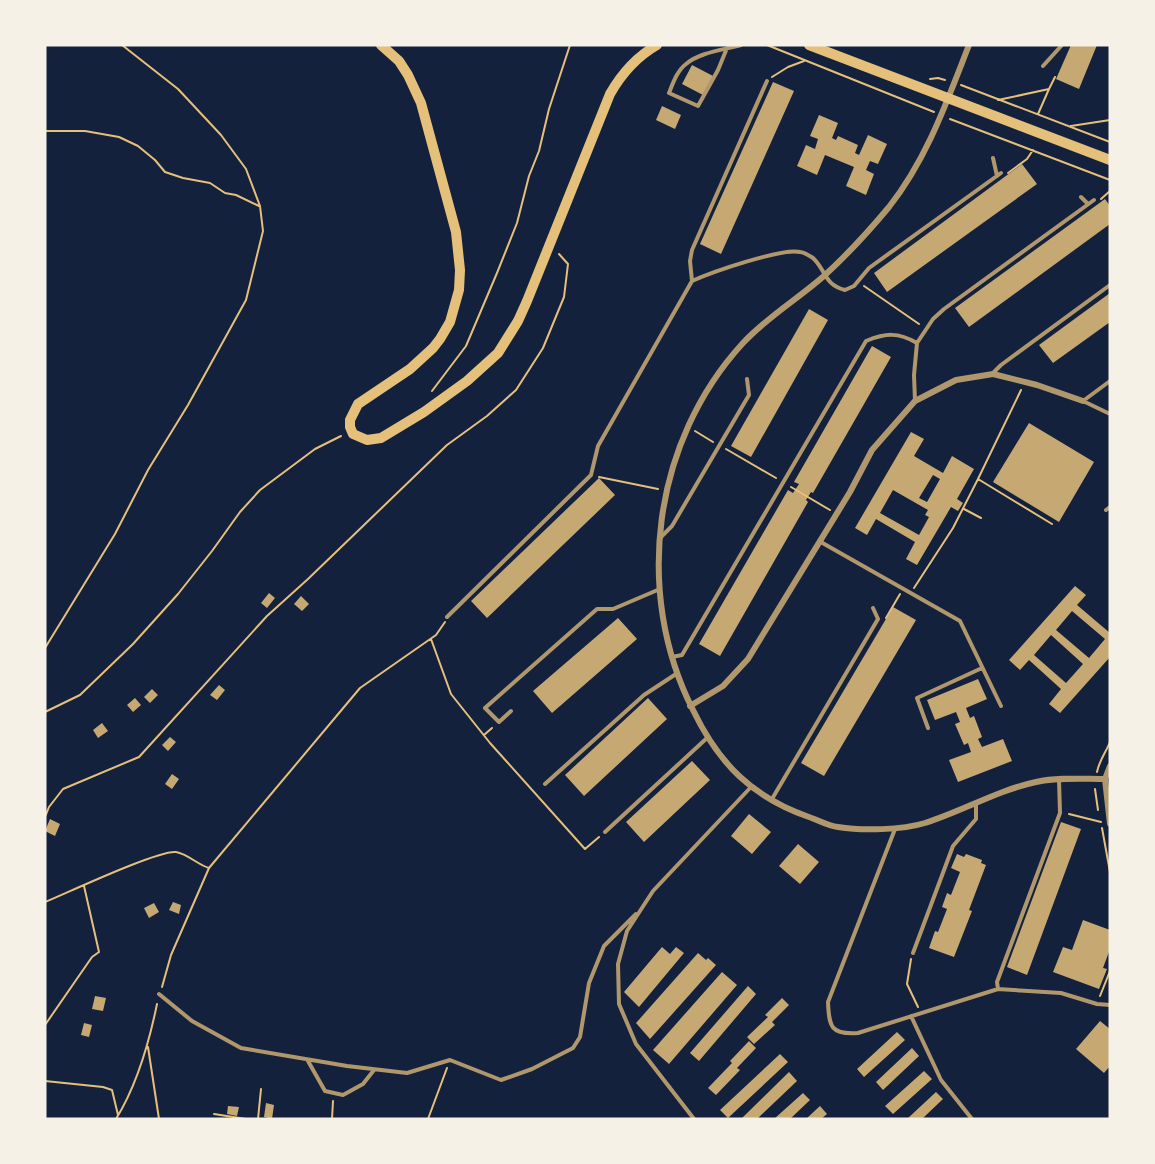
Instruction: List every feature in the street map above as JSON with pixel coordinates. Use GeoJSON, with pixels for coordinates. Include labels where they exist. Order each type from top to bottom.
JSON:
{"type":"FeatureCollection","features":[{"type":"Feature","properties":{"kind":"main road"},"geometry":{"type":"LineString","coordinates":[[381,45],[399,61],[422,103],[456,232],[460,270],[459,290],[450,322],[440,339],[410,369],[358,404],[350,420],[351,431],[362,440],[381,438],[431,407],[488,364],[506,341],[518,321],[610,94],[624,72],[636,59],[657,45]]}},
{"type":"Feature","properties":{"kind":"main road"},"geometry":{"type":"LineString","coordinates":[[809,45],[1110,160]]}},
{"type":"Feature","properties":{"kind":"street"},"geometry":{"type":"LineString","coordinates":[[969,45],[941,115],[916,167],[891,204],[858,243],[824,276],[743,343],[712,383],[687,426],[666,489],[660,538],[658,574],[671,657],[690,706],[717,752],[751,787],[771,800],[785,808],[836,827],[895,829],[923,824],[1005,791],[1038,781],[1105,779]]}},
{"type":"Feature","properties":{"kind":"street"},"geometry":{"type":"LineString","coordinates":[[690,706],[723,686],[748,659],[873,450],[915,401],[956,380],[993,374],[1083,401]]}},
{"type":"Feature","properties":{"kind":"street"},"geometry":{"type":"LineString","coordinates":[[1110,766],[1105,779],[1110,824]]}},
{"type":"Feature","properties":{"kind":"lane"},"geometry":{"type":"LineString","coordinates":[[727,48],[698,106],[669,93],[679,71],[685,64],[698,57],[727,48],[741,45]]}},
{"type":"Feature","properties":{"kind":"lane"},"geometry":{"type":"LineString","coordinates":[[1043,66],[1062,45]]}},
{"type":"Feature","properties":{"kind":"lane"},"geometry":{"type":"LineString","coordinates":[[447,617],[591,475],[598,446],[692,281],[690,261],[692,250],[767,81]]}},
{"type":"Feature","properties":{"kind":"lane"},"geometry":{"type":"LineString","coordinates":[[692,281],[781,252],[802,252],[814,259],[824,276],[836,288],[845,290],[854,286],[869,268],[999,174],[993,158]]}},
{"type":"Feature","properties":{"kind":"lane"},"geometry":{"type":"LineString","coordinates":[[1081,197],[1088,204]]}},
{"type":"Feature","properties":{"kind":"lane"},"geometry":{"type":"LineString","coordinates":[[915,401],[914,375],[917,343],[933,319],[1094,200]]}},
{"type":"Feature","properties":{"kind":"lane"},"geometry":{"type":"LineString","coordinates":[[993,374],[1001,365],[1110,285]]}},
{"type":"Feature","properties":{"kind":"lane"},"geometry":{"type":"LineString","coordinates":[[671,657],[682,656],[866,341],[883,334],[905,336],[917,343]]}},
{"type":"Feature","properties":{"kind":"lane"},"geometry":{"type":"LineString","coordinates":[[660,538],[672,526],[749,395],[747,379]]}},
{"type":"Feature","properties":{"kind":"lane"},"geometry":{"type":"LineString","coordinates":[[1110,381],[1083,401],[1110,414]]}},
{"type":"Feature","properties":{"kind":"lane"},"geometry":{"type":"LineString","coordinates":[[819,541],[960,621],[1001,706]]}},
{"type":"Feature","properties":{"kind":"lane"},"geometry":{"type":"LineString","coordinates":[[511,711],[499,722],[485,708],[597,609],[613,609],[660,589]]}},
{"type":"Feature","properties":{"kind":"lane"},"geometry":{"type":"LineString","coordinates":[[771,800],[878,619],[873,608]]}},
{"type":"Feature","properties":{"kind":"lane"},"geometry":{"type":"LineString","coordinates":[[928,728],[917,698],[982,668]]}},
{"type":"Feature","properties":{"kind":"lane"},"geometry":{"type":"LineString","coordinates":[[545,784],[644,695],[676,674]]}},
{"type":"Feature","properties":{"kind":"lane"},"geometry":{"type":"LineString","coordinates":[[605,832],[707,738]]}},
{"type":"Feature","properties":{"kind":"lane"},"geometry":{"type":"LineString","coordinates":[[998,989],[997,982],[1060,813],[1059,780]]}},
{"type":"Feature","properties":{"kind":"lane"},"geometry":{"type":"LineString","coordinates":[[159,994],[192,1021],[241,1048],[307,1060],[407,1073],[450,1060],[501,1080],[532,1069],[573,1048],[580,1037],[589,983],[604,946],[751,787]]}},
{"type":"Feature","properties":{"kind":"lane"},"geometry":{"type":"LineString","coordinates":[[913,953],[953,846],[976,819],[976,804]]}},
{"type":"Feature","properties":{"kind":"lane"},"geometry":{"type":"LineString","coordinates":[[895,829],[828,1002],[828,1020],[834,1029],[842,1034],[858,1033],[998,989],[1061,993],[1097,1004],[1110,1005]]}},
{"type":"Feature","properties":{"kind":"lane"},"geometry":{"type":"LineString","coordinates":[[636,914],[627,931],[618,964],[619,1004],[636,1044],[694,1119]]}},
{"type":"Feature","properties":{"kind":"lane"},"geometry":{"type":"LineString","coordinates":[[911,1016],[941,1080],[972,1119]]}},
{"type":"Feature","properties":{"kind":"lane"},"geometry":{"type":"LineString","coordinates":[[307,1060],[326,1091],[343,1095],[363,1084],[375,1070]]}},
{"type":"Feature","properties":{"kind":"lane"},"geometry":{"type":"LineString","coordinates":[[688,1113],[688,1119]]}},
{"type":"Feature","properties":{"kind":"path"},"geometry":{"type":"LineString","coordinates":[[45,648],[115,534],[148,470],[188,405],[246,300],[263,231],[260,206],[246,169],[221,135],[178,90],[122,45]]}},
{"type":"Feature","properties":{"kind":"path"},"geometry":{"type":"LineString","coordinates":[[425,397],[433,390],[466,346],[497,273],[517,222],[528,177],[539,151],[552,100],[570,45]]}},
{"type":"Feature","properties":{"kind":"path"},"geometry":{"type":"LineString","coordinates":[[767,45],[1110,180]]}},
{"type":"Feature","properties":{"kind":"path"},"geometry":{"type":"LineString","coordinates":[[767,81],[804,61]]}},
{"type":"Feature","properties":{"kind":"path"},"geometry":{"type":"LineString","coordinates":[[1038,115],[1054,76]]}},
{"type":"Feature","properties":{"kind":"path"},"geometry":{"type":"LineString","coordinates":[[928,79],[938,78],[954,83],[1110,142]]}},
{"type":"Feature","properties":{"kind":"path"},"geometry":{"type":"LineString","coordinates":[[998,99],[1049,89]]}},
{"type":"Feature","properties":{"kind":"path"},"geometry":{"type":"LineString","coordinates":[[1069,127],[1110,120]]}},
{"type":"Feature","properties":{"kind":"path"},"geometry":{"type":"LineString","coordinates":[[45,131],[85,131],[119,137],[138,146],[165,172],[210,183],[225,193],[236,195],[260,206]]}},
{"type":"Feature","properties":{"kind":"path"},"geometry":{"type":"LineString","coordinates":[[999,174],[1008,173],[1027,159],[1033,150]]}},
{"type":"Feature","properties":{"kind":"path"},"geometry":{"type":"LineString","coordinates":[[45,817],[63,789],[139,757],[267,615],[308,579],[447,445],[487,416],[516,390],[543,348],[564,297],[568,264],[550,244]]}},
{"type":"Feature","properties":{"kind":"path"},"geometry":{"type":"LineString","coordinates":[[857,281],[927,330]]}},
{"type":"Feature","properties":{"kind":"path"},"geometry":{"type":"LineString","coordinates":[[911,593],[964,509],[1025,382]]}},
{"type":"Feature","properties":{"kind":"path"},"geometry":{"type":"LineString","coordinates":[[687,426],[836,513]]}},
{"type":"Feature","properties":{"kind":"path"},"geometry":{"type":"LineString","coordinates":[[45,712],[80,695],[133,644],[178,594],[240,512],[260,490],[315,449],[351,431]]}},
{"type":"Feature","properties":{"kind":"path"},"geometry":{"type":"LineString","coordinates":[[606,479],[654,489]]}},
{"type":"Feature","properties":{"kind":"path"},"geometry":{"type":"LineString","coordinates":[[978,479],[1052,524]]}},
{"type":"Feature","properties":{"kind":"path"},"geometry":{"type":"LineString","coordinates":[[964,509],[981,518]]}},
{"type":"Feature","properties":{"kind":"path"},"geometry":{"type":"LineString","coordinates":[[878,619],[885,619],[904,589]]}},
{"type":"Feature","properties":{"kind":"path"},"geometry":{"type":"LineString","coordinates":[[117,1117],[136,1077],[147,1044],[171,955],[209,868],[360,688],[431,639],[442,628],[447,617]]}},
{"type":"Feature","properties":{"kind":"path"},"geometry":{"type":"LineString","coordinates":[[431,639],[451,694],[484,735],[585,849],[605,832]]}},
{"type":"Feature","properties":{"kind":"path"},"geometry":{"type":"LineString","coordinates":[[484,735],[499,722]]}},
{"type":"Feature","properties":{"kind":"path"},"geometry":{"type":"LineString","coordinates":[[1060,813],[1101,822],[1110,872]]}},
{"type":"Feature","properties":{"kind":"path"},"geometry":{"type":"LineString","coordinates":[[45,902],[170,852],[179,853],[209,868]]}},
{"type":"Feature","properties":{"kind":"path"},"geometry":{"type":"LineString","coordinates":[[45,1025],[92,957],[99,952],[84,885]]}},
{"type":"Feature","properties":{"kind":"path"},"geometry":{"type":"LineString","coordinates":[[913,953],[908,984],[920,1013]]}},
{"type":"Feature","properties":{"kind":"path"},"geometry":{"type":"LineString","coordinates":[[1097,1004],[1110,971]]}},
{"type":"Feature","properties":{"kind":"path"},"geometry":{"type":"LineString","coordinates":[[147,1044],[159,1119]]}},
{"type":"Feature","properties":{"kind":"path"},"geometry":{"type":"LineString","coordinates":[[428,1119],[450,1060]]}},
{"type":"Feature","properties":{"kind":"path"},"geometry":{"type":"LineString","coordinates":[[45,1081],[112,1090],[117,1117]]}},
{"type":"Feature","properties":{"kind":"path"},"geometry":{"type":"LineString","coordinates":[[258,1119],[261,1089]]}},
{"type":"Feature","properties":{"kind":"path"},"geometry":{"type":"LineString","coordinates":[[332,1119],[333,1093]]}},
{"type":"Feature","properties":{"kind":"path"},"geometry":{"type":"LineString","coordinates":[[214,1114],[246,1119]]}},
{"type":"Feature","properties":{"kind":"building"},"geometry":{"type":"Polygon","coordinates":[[[1071,45],[1097,45],[1079,89],[1056,79],[1071,45]]]}},
{"type":"Feature","properties":{"kind":"building"},"geometry":{"type":"Polygon","coordinates":[[[692,65],[713,76],[703,95],[682,84],[692,65]]]}},
{"type":"Feature","properties":{"kind":"building"},"geometry":{"type":"Polygon","coordinates":[[[773,82],[794,91],[721,254],[700,244],[773,82]]]}},
{"type":"Feature","properties":{"kind":"building"},"geometry":{"type":"Polygon","coordinates":[[[662,106],[681,115],[675,129],[656,120],[662,106]]]}},
{"type":"Feature","properties":{"kind":"building"},"geometry":{"type":"Polygon","coordinates":[[[819,115],[838,123],[832,138],[836,140],[838,136],[858,145],[855,153],[859,155],[868,135],[887,144],[878,164],[870,161],[866,170],[874,174],[866,195],[846,186],[854,167],[825,155],[817,175],[797,166],[806,145],[815,149],[818,139],[810,136],[819,115]]]}},
{"type":"Feature","properties":{"kind":"building"},"geometry":{"type":"Polygon","coordinates":[[[1022,164],[1037,184],[887,292],[874,273],[1022,164]]]}},
{"type":"Feature","properties":{"kind":"building"},"geometry":{"type":"Polygon","coordinates":[[[1105,199],[1110,206],[1110,224],[969,327],[955,308],[1105,199]]]}},
{"type":"Feature","properties":{"kind":"building"},"geometry":{"type":"Polygon","coordinates":[[[1110,293],[1110,322],[1053,363],[1039,345],[1110,293]]]}},
{"type":"Feature","properties":{"kind":"building"},"geometry":{"type":"Polygon","coordinates":[[[809,309],[828,320],[751,457],[731,446],[809,309]]]}},
{"type":"Feature","properties":{"kind":"building"},"geometry":{"type":"Polygon","coordinates":[[[872,346],[891,357],[813,493],[811,492],[806,500],[808,502],[720,656],[699,644],[788,490],[793,493],[799,484],[794,482],[872,346]]]}},
{"type":"Feature","properties":{"kind":"building"},"geometry":{"type":"Polygon","coordinates":[[[1029,423],[1094,462],[1059,522],[993,482],[1029,423]]]}},
{"type":"Feature","properties":{"kind":"building"},"geometry":{"type":"Polygon","coordinates":[[[911,432],[924,439],[914,456],[943,473],[952,456],[974,469],[957,499],[963,503],[958,511],[951,507],[917,565],[906,559],[915,542],[876,519],[867,535],[855,528],[911,432]],[[933,475],[919,498],[927,502],[940,479],[933,475]],[[893,490],[880,513],[919,535],[929,517],[925,515],[928,510],[893,490]]]}},
{"type":"Feature","properties":{"kind":"building"},"geometry":{"type":"Polygon","coordinates":[[[599,478],[615,495],[487,618],[471,601],[599,478]]]}},
{"type":"Feature","properties":{"kind":"building"},"geometry":{"type":"Polygon","coordinates":[[[1075,586],[1086,595],[1077,605],[1110,633],[1110,657],[1060,713],[1049,704],[1061,689],[1029,660],[1020,670],[1009,660],[1075,586]],[[1072,611],[1056,630],[1089,658],[1105,639],[1072,611]],[[1051,635],[1034,655],[1066,683],[1083,664],[1051,635]]]}},
{"type":"Feature","properties":{"kind":"building"},"geometry":{"type":"Polygon","coordinates":[[[269,593],[275,598],[267,608],[261,603],[269,593]]]}},
{"type":"Feature","properties":{"kind":"building"},"geometry":{"type":"Polygon","coordinates":[[[301,596],[309,604],[302,611],[294,604],[301,596]]]}},
{"type":"Feature","properties":{"kind":"building"},"geometry":{"type":"Polygon","coordinates":[[[893,607],[916,620],[824,776],[801,763],[893,607]]]}},
{"type":"Feature","properties":{"kind":"building"},"geometry":{"type":"Polygon","coordinates":[[[618,618],[637,639],[552,713],[533,691],[618,618]]]}},
{"type":"Feature","properties":{"kind":"building"},"geometry":{"type":"Polygon","coordinates":[[[978,679],[987,699],[966,708],[970,718],[974,716],[982,737],[978,739],[982,747],[1003,739],[1012,761],[958,782],[949,760],[971,752],[968,743],[964,745],[955,724],[960,722],[956,712],[935,720],[927,700],[978,679]]]}},
{"type":"Feature","properties":{"kind":"building"},"geometry":{"type":"Polygon","coordinates":[[[219,685],[225,690],[217,700],[210,695],[219,685]]]}},
{"type":"Feature","properties":{"kind":"building"},"geometry":{"type":"Polygon","coordinates":[[[152,689],[158,695],[150,703],[144,697],[152,689]]]}},
{"type":"Feature","properties":{"kind":"building"},"geometry":{"type":"Polygon","coordinates":[[[135,698],[141,705],[133,712],[127,705],[135,698]]]}},
{"type":"Feature","properties":{"kind":"building"},"geometry":{"type":"Polygon","coordinates":[[[648,698],[667,719],[584,796],[565,775],[648,698]]]}},
{"type":"Feature","properties":{"kind":"building"},"geometry":{"type":"Polygon","coordinates":[[[102,723],[108,731],[98,738],[93,730],[102,723]]]}},
{"type":"Feature","properties":{"kind":"building"},"geometry":{"type":"Polygon","coordinates":[[[170,737],[176,742],[168,751],[162,745],[170,737]]]}},
{"type":"Feature","properties":{"kind":"building"},"geometry":{"type":"Polygon","coordinates":[[[692,761],[710,780],[644,842],[626,822],[692,761]]]}},
{"type":"Feature","properties":{"kind":"building"},"geometry":{"type":"Polygon","coordinates":[[[172,774],[179,779],[172,789],[165,784],[172,774]]]}},
{"type":"Feature","properties":{"kind":"building"},"geometry":{"type":"Polygon","coordinates":[[[749,814],[771,832],[752,854],[731,836],[749,814]]]}},
{"type":"Feature","properties":{"kind":"building"},"geometry":{"type":"Polygon","coordinates":[[[50,819],[60,824],[55,836],[45,831],[50,819]]]}},
{"type":"Feature","properties":{"kind":"building"},"geometry":{"type":"Polygon","coordinates":[[[1061,822],[1081,829],[1027,975],[1007,967],[1061,822]]]}},
{"type":"Feature","properties":{"kind":"building"},"geometry":{"type":"Polygon","coordinates":[[[798,844],[819,862],[800,884],[779,866],[798,844]]]}},
{"type":"Feature","properties":{"kind":"building"},"geometry":{"type":"Polygon","coordinates":[[[957,854],[964,857],[966,854],[982,860],[981,863],[986,865],[969,910],[972,911],[954,957],[929,948],[947,909],[942,907],[947,893],[951,895],[960,872],[951,868],[957,854]]]}},
{"type":"Feature","properties":{"kind":"building"},"geometry":{"type":"Polygon","coordinates":[[[173,902],[181,905],[179,914],[169,910],[173,902]]]}},
{"type":"Feature","properties":{"kind":"building"},"geometry":{"type":"Polygon","coordinates":[[[154,903],[159,912],[149,918],[144,908],[154,903]]]}},
{"type":"Feature","properties":{"kind":"building"},"geometry":{"type":"Polygon","coordinates":[[[1083,920],[1110,930],[1110,949],[1103,968],[1107,969],[1099,989],[1053,972],[1063,947],[1072,950],[1083,920]]]}},
{"type":"Feature","properties":{"kind":"building"},"geometry":{"type":"Polygon","coordinates":[[[662,947],[670,954],[676,947],[684,953],[639,1007],[624,992],[662,947]]]}},
{"type":"Feature","properties":{"kind":"building"},"geometry":{"type":"Polygon","coordinates":[[[698,953],[716,965],[650,1039],[636,1023],[698,953]]]}},
{"type":"Feature","properties":{"kind":"building"},"geometry":{"type":"Polygon","coordinates":[[[722,972],[737,985],[669,1064],[653,1050],[722,972]]]}},
{"type":"Feature","properties":{"kind":"building"},"geometry":{"type":"Polygon","coordinates":[[[748,986],[756,994],[699,1061],[690,1053],[748,986]]]}},
{"type":"Feature","properties":{"kind":"building"},"geometry":{"type":"Polygon","coordinates":[[[95,996],[106,998],[103,1011],[92,1009],[95,996]]]}},
{"type":"Feature","properties":{"kind":"building"},"geometry":{"type":"Polygon","coordinates":[[[782,998],[789,1005],[772,1022],[775,1025],[754,1044],[747,1037],[768,1017],[765,1015],[782,998]]]}},
{"type":"Feature","properties":{"kind":"building"},"geometry":{"type":"Polygon","coordinates":[[[1100,1021],[1110,1029],[1110,1066],[1104,1073],[1076,1049],[1100,1021]]]}},
{"type":"Feature","properties":{"kind":"building"},"geometry":{"type":"Polygon","coordinates":[[[84,1023],[92,1025],[89,1037],[81,1035],[84,1023]]]}},
{"type":"Feature","properties":{"kind":"building"},"geometry":{"type":"Polygon","coordinates":[[[897,1032],[905,1040],[864,1077],[857,1069],[897,1032]]]}},
{"type":"Feature","properties":{"kind":"building"},"geometry":{"type":"Polygon","coordinates":[[[749,1041],[756,1048],[737,1068],[740,1070],[716,1095],[708,1088],[749,1041]]]}},
{"type":"Feature","properties":{"kind":"building"},"geometry":{"type":"Polygon","coordinates":[[[912,1048],[919,1056],[883,1090],[876,1082],[912,1048]]]}},
{"type":"Feature","properties":{"kind":"building"},"geometry":{"type":"Polygon","coordinates":[[[780,1054],[788,1062],[728,1118],[720,1110],[780,1054]]]}},
{"type":"Feature","properties":{"kind":"building"},"geometry":{"type":"Polygon","coordinates":[[[924,1071],[932,1079],[893,1114],[885,1106],[924,1071]]]}},
{"type":"Feature","properties":{"kind":"building"},"geometry":{"type":"Polygon","coordinates":[[[789,1072],[797,1081],[757,1119],[741,1119],[789,1072]]]}},
{"type":"Feature","properties":{"kind":"building"},"geometry":{"type":"Polygon","coordinates":[[[936,1092],[943,1099],[922,1119],[907,1119],[936,1092]]]}},
{"type":"Feature","properties":{"kind":"building"},"geometry":{"type":"Polygon","coordinates":[[[803,1093],[810,1100],[790,1119],[774,1119],[803,1093]]]}},
{"type":"Feature","properties":{"kind":"building"},"geometry":{"type":"Polygon","coordinates":[[[266,1103],[274,1105],[272,1119],[264,1117],[266,1103]]]}},
{"type":"Feature","properties":{"kind":"building"},"geometry":{"type":"Polygon","coordinates":[[[228,1106],[239,1107],[237,1116],[227,1114],[228,1106]]]}},
{"type":"Feature","properties":{"kind":"building"},"geometry":{"type":"Polygon","coordinates":[[[820,1106],[827,1114],[821,1119],[806,1119],[820,1106]]]}}]}
